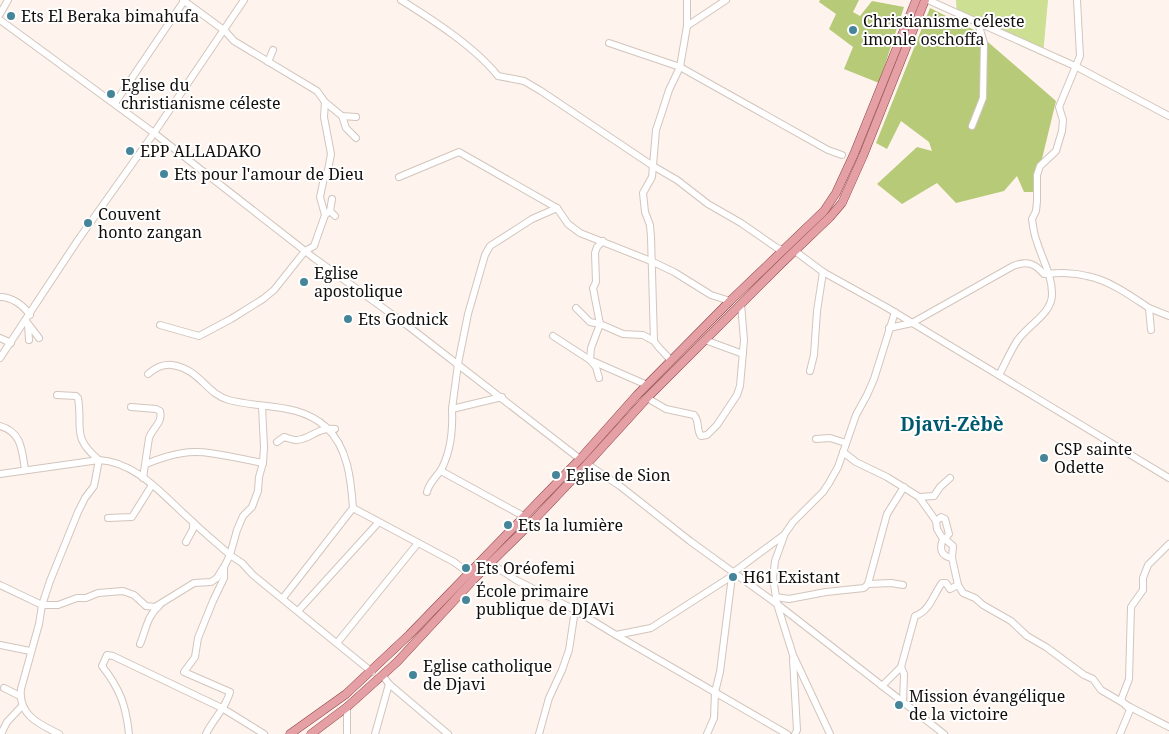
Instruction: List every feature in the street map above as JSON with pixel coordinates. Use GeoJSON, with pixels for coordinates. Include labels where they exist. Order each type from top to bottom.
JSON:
{"type":"FeatureCollection","features":[{"type":"Feature","properties":{"kind":"main road"},"geometry":{"type":"LineString","coordinates":[[290,734],[346,694],[372,672],[580,459],[647,385],[730,301],[824,211],[836,193],[875,104],[916,0]]}},
{"type":"Feature","properties":{"kind":"main road"},"geometry":{"type":"LineString","coordinates":[[311,734],[347,707],[383,676],[490,563],[533,521],[648,398],[842,203],[927,0]]}},
{"type":"Feature","properties":{"kind":"street"},"geometry":{"type":"LineString","coordinates":[[0,14],[8,0]]}},
{"type":"Feature","properties":{"kind":"street"},"geometry":{"type":"LineString","coordinates":[[115,103],[183,0],[225,31],[234,41],[317,91],[324,102],[342,116],[346,128],[356,138]]}},
{"type":"Feature","properties":{"kind":"street"},"geometry":{"type":"LineString","coordinates":[[0,358],[27,323],[30,315],[78,240],[225,31],[244,0]]}},
{"type":"Feature","properties":{"kind":"street"},"geometry":{"type":"LineString","coordinates":[[401,0],[467,45],[498,76],[524,81],[677,180],[724,214],[741,222],[777,248],[784,250]]}},
{"type":"Feature","properties":{"kind":"street"},"geometry":{"type":"LineString","coordinates":[[654,341],[650,226],[642,197],[652,177],[656,130],[669,90],[680,68],[687,26],[686,0]]}},
{"type":"Feature","properties":{"kind":"street"},"geometry":{"type":"LineString","coordinates":[[687,26],[726,0]]}},
{"type":"Feature","properties":{"kind":"street"},"geometry":{"type":"LineString","coordinates":[[927,0],[1077,67],[1169,116]]}},
{"type":"Feature","properties":{"kind":"street"},"geometry":{"type":"LineString","coordinates":[[999,375],[1017,341],[1046,312],[1051,302],[1052,293],[1048,274],[1032,220],[1037,206],[1037,175],[1040,166],[1056,151],[1064,120],[1059,107],[1080,56],[1077,0]]}},
{"type":"Feature","properties":{"kind":"street"},"geometry":{"type":"LineString","coordinates":[[0,20],[115,103],[305,251],[502,397],[580,459]]}},
{"type":"Feature","properties":{"kind":"street"},"geometry":{"type":"LineString","coordinates":[[972,126],[983,98],[984,43],[978,23]]}},
{"type":"Feature","properties":{"kind":"street"},"geometry":{"type":"LineString","coordinates":[[610,43],[680,68],[842,156]]}},
{"type":"Feature","properties":{"kind":"street"},"geometry":{"type":"LineString","coordinates":[[268,62],[274,50]]}},
{"type":"Feature","properties":{"kind":"street"},"geometry":{"type":"LineString","coordinates":[[324,102],[324,117],[331,154],[320,197],[330,214]]}},
{"type":"Feature","properties":{"kind":"street"},"geometry":{"type":"LineString","coordinates":[[342,116],[356,117]]}},
{"type":"Feature","properties":{"kind":"street"},"geometry":{"type":"LineString","coordinates":[[399,177],[459,152],[557,208],[568,224],[588,237],[603,241],[651,261],[711,294],[730,301]]}},
{"type":"Feature","properties":{"kind":"street"},"geometry":{"type":"LineString","coordinates":[[160,325],[199,336],[231,319],[274,290],[305,251],[314,246],[330,214],[332,199]]}},
{"type":"Feature","properties":{"kind":"street"},"geometry":{"type":"LineString","coordinates":[[427,492],[428,485],[441,471],[451,443],[452,409],[458,364],[468,314],[485,255],[490,246],[532,219],[557,208]]}},
{"type":"Feature","properties":{"kind":"street"},"geometry":{"type":"LineString","coordinates":[[599,378],[596,367],[590,360],[591,348],[600,324],[593,288],[596,282],[597,247],[603,241]]}},
{"type":"Feature","properties":{"kind":"street"},"geometry":{"type":"LineString","coordinates":[[795,251],[823,272],[895,312],[1169,478]]}},
{"type":"Feature","properties":{"kind":"street"},"geometry":{"type":"LineString","coordinates":[[889,328],[912,323],[1019,264],[1026,263],[1040,268],[1042,274],[1069,273],[1093,277],[1149,308],[1169,316]]}},
{"type":"Feature","properties":{"kind":"street"},"geometry":{"type":"LineString","coordinates":[[810,371],[814,355],[817,311],[823,272]]}},
{"type":"Feature","properties":{"kind":"street"},"geometry":{"type":"LineString","coordinates":[[0,297],[9,297],[30,315]]}},
{"type":"Feature","properties":{"kind":"street"},"geometry":{"type":"LineString","coordinates":[[648,398],[666,409],[694,415],[697,418],[701,436],[707,435],[717,425],[737,395],[742,377],[744,340],[741,304]]}},
{"type":"Feature","properties":{"kind":"street"},"geometry":{"type":"LineString","coordinates":[[576,308],[590,322],[600,324],[623,334],[646,336],[654,341],[671,361]]}},
{"type":"Feature","properties":{"kind":"street"},"geometry":{"type":"LineString","coordinates":[[1149,308],[1151,330]]}},
{"type":"Feature","properties":{"kind":"street"},"geometry":{"type":"LineString","coordinates":[[830,734],[792,655],[777,604],[773,578],[775,560],[784,535],[793,522],[826,487],[838,467],[856,415],[874,379],[895,312]]}},
{"type":"Feature","properties":{"kind":"street"},"geometry":{"type":"LineString","coordinates":[[27,323],[39,338]]}},
{"type":"Feature","properties":{"kind":"street"},"geometry":{"type":"LineString","coordinates":[[27,323],[29,340]]}},
{"type":"Feature","properties":{"kind":"street"},"geometry":{"type":"LineString","coordinates":[[553,336],[590,360],[647,385]]}},
{"type":"Feature","properties":{"kind":"street"},"geometry":{"type":"LineString","coordinates":[[0,338],[11,343]]}},
{"type":"Feature","properties":{"kind":"street"},"geometry":{"type":"LineString","coordinates":[[705,340],[743,354]]}},
{"type":"Feature","properties":{"kind":"street"},"geometry":{"type":"LineString","coordinates":[[148,374],[160,366],[172,365],[183,368],[204,382],[219,397],[230,401],[285,408],[301,413],[326,428],[338,442],[345,456],[353,508],[283,598]]}},
{"type":"Feature","properties":{"kind":"street"},"geometry":{"type":"LineString","coordinates":[[57,394],[76,396],[78,398],[79,427],[82,444],[99,460]]}},
{"type":"Feature","properties":{"kind":"street"},"geometry":{"type":"LineString","coordinates":[[452,409],[502,397]]}},
{"type":"Feature","properties":{"kind":"street"},"geometry":{"type":"LineString","coordinates":[[0,586],[42,605],[58,605],[98,593],[123,591],[134,595],[146,606],[155,607],[194,583],[211,582],[217,578],[230,555],[243,516],[252,507],[258,491],[258,477],[263,464],[264,447],[262,406]]}},
{"type":"Feature","properties":{"kind":"street"},"geometry":{"type":"LineString","coordinates":[[131,407],[156,409],[160,411],[162,417],[149,438],[143,478]]}},
{"type":"Feature","properties":{"kind":"street"},"geometry":{"type":"LineString","coordinates":[[0,426],[11,430],[16,435],[22,446],[25,470]]}},
{"type":"Feature","properties":{"kind":"street"},"geometry":{"type":"LineString","coordinates":[[277,442],[284,437],[297,440],[306,438],[326,428],[335,429]]}},
{"type":"Feature","properties":{"kind":"street"},"geometry":{"type":"LineString","coordinates":[[816,439],[830,438],[846,443]]}},
{"type":"Feature","properties":{"kind":"street"},"geometry":{"type":"LineString","coordinates":[[843,452],[856,462],[919,497],[936,521],[937,529],[944,539],[953,546],[952,558],[958,586],[963,593],[975,598],[983,605],[1011,621],[1027,636],[1084,675],[1093,679],[1102,690],[1130,707],[1169,726]]}},
{"type":"Feature","properties":{"kind":"street"},"geometry":{"type":"LineString","coordinates":[[146,464],[161,458],[184,453],[208,454],[263,464]]}},
{"type":"Feature","properties":{"kind":"street"},"geometry":{"type":"LineString","coordinates":[[59,734],[35,722],[27,715],[22,706],[20,696],[30,651],[39,624],[42,605],[70,530],[85,498],[94,486],[99,460]]}},
{"type":"Feature","properties":{"kind":"street"},"geometry":{"type":"LineString","coordinates":[[1,473],[99,460],[109,460],[128,468],[152,485],[193,523],[242,563],[253,575],[372,672]]}},
{"type":"Feature","properties":{"kind":"street"},"geometry":{"type":"LineString","coordinates":[[587,464],[620,486],[733,574],[777,604],[944,734]]}},
{"type":"Feature","properties":{"kind":"street"},"geometry":{"type":"LineString","coordinates":[[441,471],[524,516]]}},
{"type":"Feature","properties":{"kind":"street"},"geometry":{"type":"LineString","coordinates":[[919,497],[934,496],[950,478]]}},
{"type":"Feature","properties":{"kind":"street"},"geometry":{"type":"LineString","coordinates":[[108,518],[132,517],[152,485]]}},
{"type":"Feature","properties":{"kind":"street"},"geometry":{"type":"LineString","coordinates":[[776,597],[790,599],[826,592],[864,588],[868,584],[887,514],[904,487]]}},
{"type":"Feature","properties":{"kind":"street"},"geometry":{"type":"LineString","coordinates":[[353,508],[454,562],[468,573]]}},
{"type":"Feature","properties":{"kind":"street"},"geometry":{"type":"LineString","coordinates":[[936,521],[941,517],[945,518],[949,534],[940,547],[946,557],[952,558]]}},
{"type":"Feature","properties":{"kind":"street"},"geometry":{"type":"LineString","coordinates":[[186,542],[193,529],[193,523]]}},
{"type":"Feature","properties":{"kind":"street"},"geometry":{"type":"LineString","coordinates":[[298,611],[378,523]]}},
{"type":"Feature","properties":{"kind":"street"},"geometry":{"type":"LineString","coordinates":[[616,636],[651,628],[733,574],[784,535]]}},
{"type":"Feature","properties":{"kind":"street"},"geometry":{"type":"LineString","coordinates":[[337,642],[418,543]]}},
{"type":"Feature","properties":{"kind":"street"},"geometry":{"type":"LineString","coordinates":[[1121,700],[1128,679],[1131,607],[1143,590],[1143,578],[1148,565],[1169,544]]}},
{"type":"Feature","properties":{"kind":"street"},"geometry":{"type":"LineString","coordinates":[[490,563],[516,580],[575,610],[616,636],[787,734]]}},
{"type":"Feature","properties":{"kind":"street"},"geometry":{"type":"LineString","coordinates":[[206,734],[227,703],[230,692],[184,672],[195,657],[198,638],[224,578],[224,566]]}},
{"type":"Feature","properties":{"kind":"street"},"geometry":{"type":"LineString","coordinates":[[706,734],[714,718],[733,574]]}},
{"type":"Feature","properties":{"kind":"street"},"geometry":{"type":"LineString","coordinates":[[868,584],[890,583],[903,585]]}},
{"type":"Feature","properties":{"kind":"street"},"geometry":{"type":"LineString","coordinates":[[882,686],[901,667],[915,616],[926,610],[942,583],[946,583],[950,589],[958,586]]}},
{"type":"Feature","properties":{"kind":"street"},"geometry":{"type":"LineString","coordinates":[[140,644],[147,629],[148,617],[169,598]]}},
{"type":"Feature","properties":{"kind":"street"},"geometry":{"type":"LineString","coordinates":[[539,734],[549,698],[562,670],[568,650],[575,610]]}},
{"type":"Feature","properties":{"kind":"street"},"geometry":{"type":"LineString","coordinates":[[0,645],[30,651]]}},
{"type":"Feature","properties":{"kind":"street"},"geometry":{"type":"LineString","coordinates":[[129,734],[125,708],[116,684],[102,666],[107,655],[114,656],[222,708],[264,734]]}},
{"type":"Feature","properties":{"kind":"street"},"geometry":{"type":"LineString","coordinates":[[792,655],[797,730],[795,734]]}},
{"type":"Feature","properties":{"kind":"street"},"geometry":{"type":"LineString","coordinates":[[901,667],[904,674],[903,703]]}},
{"type":"Feature","properties":{"kind":"street"},"geometry":{"type":"LineString","coordinates":[[383,676],[389,684],[448,734]]}},
{"type":"Feature","properties":{"kind":"street"},"geometry":{"type":"LineString","coordinates":[[375,734],[389,684]]}},
{"type":"Feature","properties":{"kind":"street"},"geometry":{"type":"LineString","coordinates":[[4,688],[20,696]]}},
{"type":"Feature","properties":{"kind":"street"},"geometry":{"type":"LineString","coordinates":[[1120,734],[1130,710],[1121,700]]}},
{"type":"Feature","properties":{"kind":"street"},"geometry":{"type":"LineString","coordinates":[[1,734],[7,722],[22,706]]}},
{"type":"Feature","properties":{"kind":"street"},"geometry":{"type":"LineString","coordinates":[[346,734],[347,707]]}},
{"type":"Feature","properties":{"kind":"green space"},"geometry":{"type":"Polygon","coordinates":[[[820,0],[859,0],[853,12],[860,16],[872,1],[904,7],[879,83],[844,69],[853,47],[829,29],[836,14],[819,2],[820,0]]]}},
{"type":"Feature","properties":{"kind":"green space"},"geometry":{"type":"Polygon","coordinates":[[[956,0],[1048,0],[1043,55],[957,14],[956,0]]]}},
{"type":"Feature","properties":{"kind":"green space"},"geometry":{"type":"Polygon","coordinates":[[[930,8],[974,30],[1056,101],[1034,192],[1024,192],[1017,176],[1004,191],[956,203],[937,183],[902,204],[877,184],[917,147],[932,151],[929,142],[901,121],[887,149],[876,143],[930,8]]]}},
{"type":"Feature","properties":{"kind":"place","name":"Ets El Beraka bimahufa"},"geometry":{"type":"Point","coordinates":[11,16]}},
{"type":"Feature","properties":{"kind":"place","name":"Christianisme céleste imonle oschoffa"},"geometry":{"type":"Point","coordinates":[853,30]}},
{"type":"Feature","properties":{"kind":"place","name":"Eglise du christianisme céleste"},"geometry":{"type":"Point","coordinates":[111,94]}},
{"type":"Feature","properties":{"kind":"place","name":"EPP ALLADAKO"},"geometry":{"type":"Point","coordinates":[130,151]}},
{"type":"Feature","properties":{"kind":"place","name":"Ets pour l'amour de Dieu"},"geometry":{"type":"Point","coordinates":[164,174]}},
{"type":"Feature","properties":{"kind":"place","name":"Couvent honto zangan"},"geometry":{"type":"Point","coordinates":[88,223]}},
{"type":"Feature","properties":{"kind":"place","name":"Eglise apostolique"},"geometry":{"type":"Point","coordinates":[304,282]}},
{"type":"Feature","properties":{"kind":"place","name":"Ets Godnick"},"geometry":{"type":"Point","coordinates":[348,319]}},
{"type":"Feature","properties":{"kind":"place","name":"CSP sainte Odette"},"geometry":{"type":"Point","coordinates":[1044,458]}},
{"type":"Feature","properties":{"kind":"place","name":"Eglise de Sion"},"geometry":{"type":"Point","coordinates":[556,475]}},
{"type":"Feature","properties":{"kind":"place","name":"Ets la lumière"},"geometry":{"type":"Point","coordinates":[508,525]}},
{"type":"Feature","properties":{"kind":"place","name":"Ets Oréofemi"},"geometry":{"type":"Point","coordinates":[466,568]}},
{"type":"Feature","properties":{"kind":"place","name":"H61 Existant"},"geometry":{"type":"Point","coordinates":[733,577]}},
{"type":"Feature","properties":{"kind":"place","name":"École primaire publique de DJAVi"},"geometry":{"type":"Point","coordinates":[466,600]}},
{"type":"Feature","properties":{"kind":"place","name":"Eglise catholique de Djavi"},"geometry":{"type":"Point","coordinates":[413,675]}},
{"type":"Feature","properties":{"kind":"place","name":"Mission évangélique de la victoire"},"geometry":{"type":"Point","coordinates":[899,705]}},
{"type":"Feature","properties":{"kind":"district","name":"Djavi-Zèbè"},"geometry":{"type":"Point","coordinates":[952,424]}}]}
